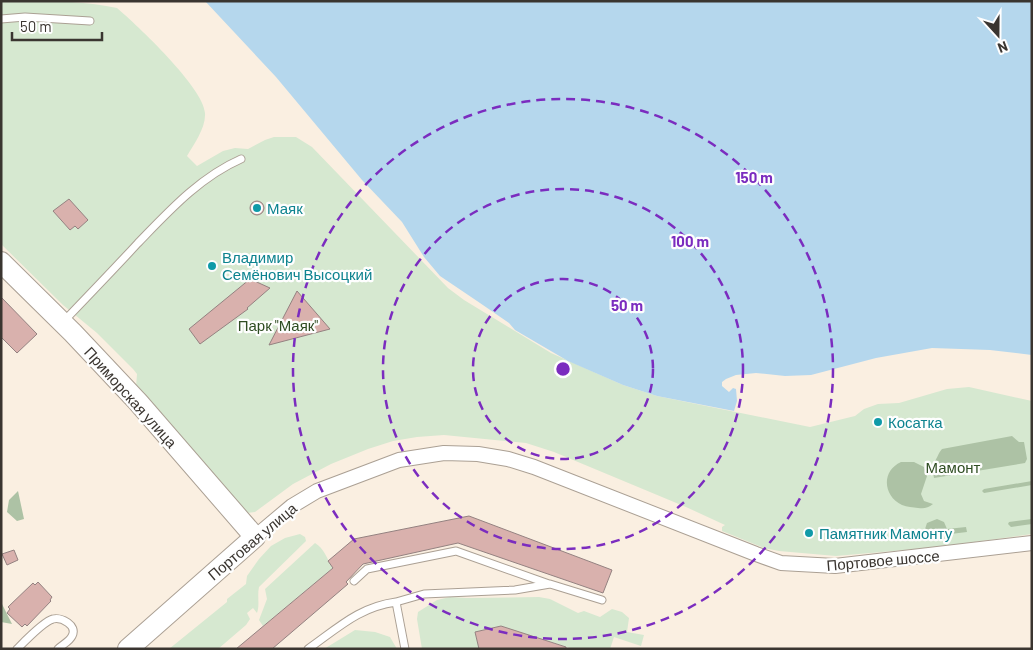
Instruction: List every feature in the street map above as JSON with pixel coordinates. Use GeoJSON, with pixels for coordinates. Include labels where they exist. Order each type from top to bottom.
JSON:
{"type":"FeatureCollection","features":[{"type":"Feature","properties":{"kind":"street","name":"Приморская улица"},"geometry":{"type":"LineString","coordinates":[[1,262],[138,402],[255,537]]}},
{"type":"Feature","properties":{"kind":"street","name":"Портовая улица"},"geometry":{"type":"LineString","coordinates":[[128,649],[292,506],[317,490],[399,460],[444,453],[478,454],[508,459],[534,467],[681,524]]}},
{"type":"Feature","properties":{"kind":"street","name":"Портовое шоссе"},"geometry":{"type":"LineString","coordinates":[[681,524],[782,563],[835,566],[1032,544]]}},
{"type":"Feature","properties":{"kind":"lane"},"geometry":{"type":"LineString","coordinates":[[1,19],[25,17],[90,21]]}},
{"type":"Feature","properties":{"kind":"lane"},"geometry":{"type":"LineString","coordinates":[[62,323],[147,233],[189,192],[215,173],[241,160]]}},
{"type":"Feature","properties":{"kind":"lane"},"geometry":{"type":"LineString","coordinates":[[354,582],[367,569],[456,551],[602,600]]}},
{"type":"Feature","properties":{"kind":"lane"},"geometry":{"type":"LineString","coordinates":[[308,649],[366,609],[379,604],[396,602],[424,594],[515,590],[550,584]]}},
{"type":"Feature","properties":{"kind":"lane"},"geometry":{"type":"LineString","coordinates":[[396,602],[405,649]]}},
{"type":"Feature","properties":{"kind":"lane"},"geometry":{"type":"LineString","coordinates":[[17,649],[50,619],[58,619],[69,623],[73,633],[72,637],[58,649]]}},
{"type":"Feature","properties":{"kind":"green space","name":"Парк \"Маяк\""},"geometry":{"type":"Polygon","coordinates":[[[1,1],[75,2],[117,8],[182,73],[202,102],[205,113],[204,124],[187,156],[197,166],[223,151],[235,148],[248,149],[274,137],[296,137],[312,147],[448,288],[464,300],[551,353],[623,385],[657,396],[810,427],[855,416],[864,409],[878,404],[899,403],[947,389],[969,387],[1032,401],[1032,534],[939,547],[836,556],[779,551],[764,548],[722,531],[722,527],[725,525],[554,452],[526,443],[444,435],[393,441],[368,449],[331,464],[293,484],[255,512],[247,513],[136,387],[137,374],[133,369],[97,333],[63,305],[1,244],[1,1]]]}},
{"type":"Feature","properties":{"kind":"green space","name":"Мамонт"},"geometry":{"type":"Polygon","coordinates":[[[1012,436],[1019,442],[1024,442],[1027,459],[1025,463],[934,478],[932,465],[942,449],[1012,436]]]}},
{"type":"Feature","properties":{"kind":"green space"},"geometry":{"type":"Polygon","coordinates":[[[901,462],[914,462],[924,467],[927,476],[921,494],[924,501],[933,504],[926,508],[906,506],[891,496],[887,484],[888,477],[890,471],[901,462]]]}},
{"type":"Feature","properties":{"kind":"green space"},"geometry":{"type":"Polygon","coordinates":[[[1032,481],[1032,485],[984,493],[982,491],[984,489],[1032,481]]]}},
{"type":"Feature","properties":{"kind":"green space"},"geometry":{"type":"Polygon","coordinates":[[[18,491],[24,519],[17,521],[7,512],[9,500],[18,491]]]}},
{"type":"Feature","properties":{"kind":"green space"},"geometry":{"type":"Polygon","coordinates":[[[937,519],[944,522],[947,529],[966,527],[967,532],[926,537],[925,529],[927,523],[937,519]]]}},
{"type":"Feature","properties":{"kind":"green space"},"geometry":{"type":"Polygon","coordinates":[[[1032,519],[1032,524],[1011,527],[1008,524],[1009,522],[1032,519]]]}},
{"type":"Feature","properties":{"kind":"green space"},"geometry":{"type":"Polygon","coordinates":[[[300,534],[305,537],[306,541],[259,587],[257,613],[253,608],[247,613],[250,619],[246,625],[218,649],[169,649],[246,584],[247,576],[271,546],[285,538],[300,534]]]}},
{"type":"Feature","properties":{"kind":"green space"},"geometry":{"type":"Polygon","coordinates":[[[315,543],[323,551],[333,568],[263,626],[259,620],[267,599],[265,589],[315,543]]]}},
{"type":"Feature","properties":{"kind":"green space"},"geometry":{"type":"Polygon","coordinates":[[[450,597],[539,597],[550,599],[578,613],[584,611],[600,617],[612,609],[622,612],[629,618],[627,632],[644,635],[641,646],[614,637],[610,649],[573,649],[501,626],[475,632],[479,648],[422,649],[417,619],[418,612],[437,600],[450,597]]]}},
{"type":"Feature","properties":{"kind":"green space"},"geometry":{"type":"Polygon","coordinates":[[[1,602],[12,624],[1,622],[1,602]]]}},
{"type":"Feature","properties":{"kind":"green space"},"geometry":{"type":"Polygon","coordinates":[[[355,630],[375,632],[390,637],[397,649],[324,649],[355,630]]]}},
{"type":"Feature","properties":{"kind":"water"},"geometry":{"type":"Polygon","coordinates":[[[205,1],[1032,1],[1032,355],[990,350],[932,348],[876,358],[811,375],[785,376],[756,373],[736,375],[722,382],[722,386],[729,392],[733,388],[736,389],[737,401],[734,411],[657,396],[623,385],[568,361],[515,330],[509,323],[440,276],[424,257],[402,222],[362,180],[276,77],[205,1]]]}},
{"type":"Feature","properties":{"kind":"building"},"geometry":{"type":"Polygon","coordinates":[[[69,199],[88,220],[78,229],[75,226],[70,230],[53,211],[69,199]]]}},
{"type":"Feature","properties":{"kind":"building","name":"Маяк"},"geometry":{"type":"Polygon","coordinates":[[[257,201],[262,203],[264,208],[262,213],[257,215],[252,213],[250,208],[252,203],[257,201]]]}},
{"type":"Feature","properties":{"kind":"building"},"geometry":{"type":"Polygon","coordinates":[[[250,279],[270,288],[248,309],[200,344],[189,329],[250,279]]]}},
{"type":"Feature","properties":{"kind":"building"},"geometry":{"type":"Polygon","coordinates":[[[297,291],[330,329],[269,345],[297,291]]]}},
{"type":"Feature","properties":{"kind":"building"},"geometry":{"type":"Polygon","coordinates":[[[1,297],[37,334],[17,353],[1,337],[1,297]]]}},
{"type":"Feature","properties":{"kind":"building"},"geometry":{"type":"Polygon","coordinates":[[[469,516],[612,570],[603,593],[458,543],[363,564],[346,582],[348,584],[272,649],[236,649],[333,568],[328,561],[354,539],[469,516]]]}},
{"type":"Feature","properties":{"kind":"building"},"geometry":{"type":"Polygon","coordinates":[[[14,550],[18,560],[7,565],[2,554],[14,550]]]}},
{"type":"Feature","properties":{"kind":"building"},"geometry":{"type":"Polygon","coordinates":[[[38,582],[52,597],[51,601],[27,626],[25,624],[22,627],[7,613],[10,609],[8,607],[33,583],[35,585],[38,582]]]}},
{"type":"Feature","properties":{"kind":"building"},"geometry":{"type":"Polygon","coordinates":[[[501,626],[566,647],[566,649],[479,649],[475,632],[501,626]]]}},
{"type":"Feature","properties":{"kind":"place","name":"Маяк"},"geometry":{"type":"Point","coordinates":[257,208]}},
{"type":"Feature","properties":{"kind":"place","name":"Владимир Семёнович Высоцкий"},"geometry":{"type":"Point","coordinates":[212,266]}},
{"type":"Feature","properties":{"kind":"place","name":"Косатка"},"geometry":{"type":"Point","coordinates":[878,422]}},
{"type":"Feature","properties":{"kind":"place","name":"Памятник Мамонту"},"geometry":{"type":"Point","coordinates":[809,533]}}]}
